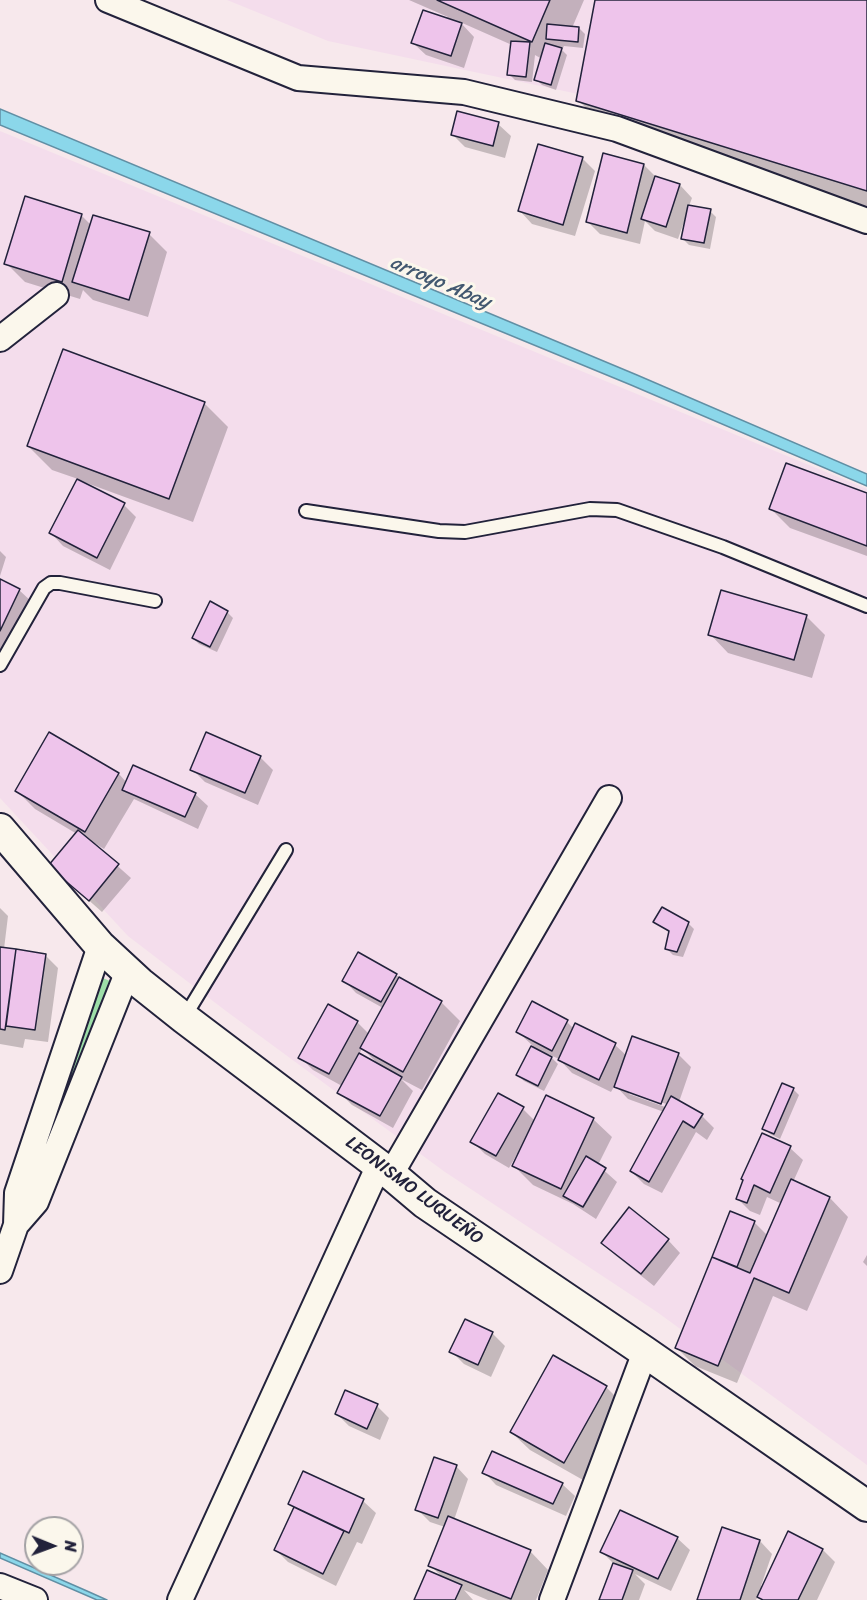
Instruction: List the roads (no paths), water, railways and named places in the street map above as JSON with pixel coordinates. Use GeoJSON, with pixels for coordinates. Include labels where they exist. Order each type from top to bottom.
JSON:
{"type":"FeatureCollection","features":[{"type":"Feature","properties":{"kind":"street"},"geometry":{"type":"LineString","coordinates":[[108,0],[298,78],[464,92],[617,129],[867,221]]}},
{"type":"Feature","properties":{"kind":"street"},"geometry":{"type":"LineString","coordinates":[[0,339],[56,295]]}},
{"type":"Feature","properties":{"kind":"street"},"geometry":{"type":"LineString","coordinates":[[180,1600],[385,1170],[609,798]]}},
{"type":"Feature","properties":{"kind":"street","name":"LEONISMO LUQUEÑO"},"geometry":{"type":"LineString","coordinates":[[0,829],[100,946],[184,1018],[385,1170],[425,1203],[867,1506]]}},
{"type":"Feature","properties":{"kind":"street"},"geometry":{"type":"LineString","coordinates":[[0,1271],[16,1225],[17,1193],[100,946]]}},
{"type":"Feature","properties":{"kind":"street"},"geometry":{"type":"LineString","coordinates":[[16,1225],[36,1202],[128,971]]}},
{"type":"Feature","properties":{"kind":"street"},"geometry":{"type":"LineString","coordinates":[[552,1600],[645,1352]]}},
{"type":"Feature","properties":{"kind":"street"},"geometry":{"type":"LineString","coordinates":[[0,1586],[35,1600]]}},
{"type":"Feature","properties":{"kind":"lane"},"geometry":{"type":"LineString","coordinates":[[306,511],[439,531],[465,532],[582,510],[617,510],[723,547],[867,606]]}},
{"type":"Feature","properties":{"kind":"lane"},"geometry":{"type":"LineString","coordinates":[[0,664],[44,588],[51,584],[60,583],[155,601]]}},
{"type":"Feature","properties":{"kind":"lane"},"geometry":{"type":"LineString","coordinates":[[184,1018],[286,850]]}},
{"type":"Feature","properties":{"kind":"water"},"geometry":{"type":"Polygon","coordinates":[[[0,109],[637,375],[867,474],[867,486],[631,385],[0,125],[0,109]]]}},
{"type":"Feature","properties":{"kind":"water"},"geometry":{"type":"Polygon","coordinates":[[[0,1553],[24,1564],[24,1568],[0,1558],[0,1553]]]}},
{"type":"Feature","properties":{"kind":"water"},"geometry":{"type":"Polygon","coordinates":[[[42,1576],[52,1576],[107,1600],[97,1600],[42,1576]]]}},
{"type":"Feature","properties":{"kind":"water label","name":"arroyo Abay"},"geometry":{"type":"Point","coordinates":[440,283]}}]}
